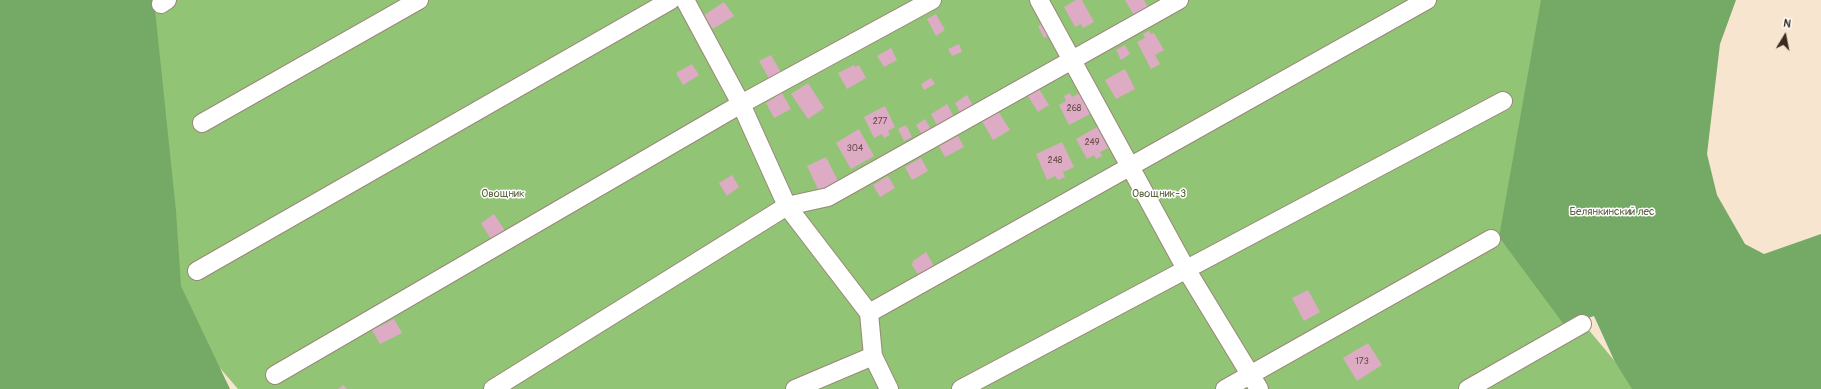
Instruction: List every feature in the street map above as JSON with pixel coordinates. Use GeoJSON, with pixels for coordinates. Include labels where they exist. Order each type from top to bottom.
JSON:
{"type":"FeatureCollection","features":[{"type":"Feature","properties":{"kind":"lane"},"geometry":{"type":"LineString","coordinates":[[202,123],[419,0]]}},
{"type":"Feature","properties":{"kind":"lane"},"geometry":{"type":"LineString","coordinates":[[197,271],[671,0]]}},
{"type":"Feature","properties":{"kind":"lane"},"geometry":{"type":"LineString","coordinates":[[274,375],[741,104],[932,0]]}},
{"type":"Feature","properties":{"kind":"lane"},"geometry":{"type":"LineString","coordinates":[[1039,0],[1186,269],[1255,381]]}},
{"type":"Feature","properties":{"kind":"lane"},"geometry":{"type":"LineString","coordinates":[[493,389],[787,206],[828,197],[1180,0]]}},
{"type":"Feature","properties":{"kind":"lane"},"geometry":{"type":"LineString","coordinates":[[869,313],[1427,0]]}},
{"type":"Feature","properties":{"kind":"lane"},"geometry":{"type":"LineString","coordinates":[[691,2],[741,104],[787,206],[869,313],[872,356],[889,389]]}},
{"type":"Feature","properties":{"kind":"lane"},"geometry":{"type":"LineString","coordinates":[[961,389],[1503,101]]}},
{"type":"Feature","properties":{"kind":"lane"},"geometry":{"type":"LineString","coordinates":[[1225,389],[1255,381],[1491,239]]}},
{"type":"Feature","properties":{"kind":"lane"},"geometry":{"type":"LineString","coordinates":[[1468,389],[1582,324]]}},
{"type":"Feature","properties":{"kind":"lane"},"geometry":{"type":"LineString","coordinates":[[795,389],[872,356]]}},
{"type":"Feature","properties":{"kind":"green space"},"geometry":{"type":"Polygon","coordinates":[[[0,0],[154,0],[176,211],[181,286],[230,389],[0,389],[0,0]]]}},
{"type":"Feature","properties":{"kind":"green space"},"geometry":{"type":"Polygon","coordinates":[[[110,0],[1576,0],[1523,251],[1638,389],[238,389],[133,267],[110,0]]]}},
{"type":"Feature","properties":{"kind":"green space","name":"Белянкинский лес"},"geometry":{"type":"Polygon","coordinates":[[[1541,0],[1736,0],[1720,44],[1707,154],[1717,195],[1745,244],[1764,254],[1821,234],[1821,389],[1632,389],[1614,360],[1594,316],[1565,326],[1499,237],[1541,0]]]}},
{"type":"Feature","properties":{"kind":"building"},"geometry":{"type":"Polygon","coordinates":[[[1076,0],[1082,0],[1094,22],[1083,28],[1081,24],[1075,27],[1064,7],[1076,0]]]}},
{"type":"Feature","properties":{"kind":"building"},"geometry":{"type":"Polygon","coordinates":[[[1125,0],[1144,0],[1149,9],[1135,17],[1125,0]]]}},
{"type":"Feature","properties":{"kind":"building"},"geometry":{"type":"Polygon","coordinates":[[[724,2],[734,16],[713,29],[704,15],[724,2]]]}},
{"type":"Feature","properties":{"kind":"building"},"geometry":{"type":"Polygon","coordinates":[[[936,14],[945,30],[936,36],[927,19],[936,14]]]}},
{"type":"Feature","properties":{"kind":"building"},"geometry":{"type":"Polygon","coordinates":[[[1047,21],[1054,33],[1044,38],[1038,26],[1047,21]]]}},
{"type":"Feature","properties":{"kind":"building"},"geometry":{"type":"Polygon","coordinates":[[[1149,31],[1151,34],[1154,33],[1164,50],[1155,55],[1160,64],[1151,69],[1137,42],[1145,38],[1143,34],[1149,31]]]}},
{"type":"Feature","properties":{"kind":"building"},"geometry":{"type":"Polygon","coordinates":[[[959,44],[962,52],[952,56],[948,49],[959,44]]]}},
{"type":"Feature","properties":{"kind":"building"},"geometry":{"type":"Polygon","coordinates":[[[1125,45],[1130,54],[1121,60],[1116,50],[1125,45]]]}},
{"type":"Feature","properties":{"kind":"building"},"geometry":{"type":"Polygon","coordinates":[[[891,48],[897,60],[884,67],[877,56],[891,48]]]}},
{"type":"Feature","properties":{"kind":"building"},"geometry":{"type":"Polygon","coordinates":[[[771,55],[783,76],[771,82],[759,61],[771,55]]]}},
{"type":"Feature","properties":{"kind":"building"},"geometry":{"type":"Polygon","coordinates":[[[692,64],[699,75],[683,85],[676,73],[692,64]]]}},
{"type":"Feature","properties":{"kind":"building"},"geometry":{"type":"Polygon","coordinates":[[[854,65],[855,67],[859,65],[866,78],[847,89],[838,73],[854,65]]]}},
{"type":"Feature","properties":{"kind":"building"},"geometry":{"type":"Polygon","coordinates":[[[1125,69],[1135,89],[1116,99],[1105,80],[1125,69]]]}},
{"type":"Feature","properties":{"kind":"building"},"geometry":{"type":"Polygon","coordinates":[[[931,78],[935,84],[924,90],[921,84],[931,78]]]}},
{"type":"Feature","properties":{"kind":"building"},"geometry":{"type":"Polygon","coordinates":[[[808,83],[824,108],[808,119],[791,94],[808,83]]]}},
{"type":"Feature","properties":{"kind":"building"},"geometry":{"type":"Polygon","coordinates":[[[1039,89],[1049,105],[1038,112],[1028,96],[1039,89]]]}},
{"type":"Feature","properties":{"kind":"building"},"geometry":{"type":"Polygon","coordinates":[[[782,93],[791,109],[774,118],[766,103],[782,93]]]}},
{"type":"Feature","properties":{"kind":"building"},"geometry":{"type":"Polygon","coordinates":[[[1070,93],[1072,97],[1079,93],[1090,114],[1069,125],[1059,105],[1066,101],[1064,96],[1070,93]]]}},
{"type":"Feature","properties":{"kind":"building"},"geometry":{"type":"Polygon","coordinates":[[[967,95],[974,107],[961,114],[955,103],[967,95]]]}},
{"type":"Feature","properties":{"kind":"building"},"geometry":{"type":"Polygon","coordinates":[[[947,104],[954,117],[938,127],[931,114],[947,104]]]}},
{"type":"Feature","properties":{"kind":"building"},"geometry":{"type":"Polygon","coordinates":[[[885,106],[895,127],[888,131],[890,135],[884,138],[882,134],[874,138],[864,117],[885,106]]]}},
{"type":"Feature","properties":{"kind":"building"},"geometry":{"type":"Polygon","coordinates":[[[998,111],[1010,130],[993,140],[982,121],[998,111]]]}},
{"type":"Feature","properties":{"kind":"building"},"geometry":{"type":"Polygon","coordinates":[[[925,119],[932,131],[923,136],[916,125],[925,119]]]}},
{"type":"Feature","properties":{"kind":"building"},"geometry":{"type":"Polygon","coordinates":[[[906,125],[912,137],[904,141],[898,129],[906,125]]]}},
{"type":"Feature","properties":{"kind":"building"},"geometry":{"type":"Polygon","coordinates":[[[1097,127],[1108,148],[1100,152],[1102,156],[1096,159],[1094,155],[1087,159],[1076,139],[1097,127]]]}},
{"type":"Feature","properties":{"kind":"building"},"geometry":{"type":"Polygon","coordinates":[[[859,129],[874,156],[851,169],[836,143],[859,129]]]}},
{"type":"Feature","properties":{"kind":"building"},"geometry":{"type":"Polygon","coordinates":[[[958,136],[964,147],[945,157],[939,146],[958,136]]]}},
{"type":"Feature","properties":{"kind":"building"},"geometry":{"type":"Polygon","coordinates":[[[1062,142],[1074,167],[1063,172],[1065,177],[1058,180],[1055,176],[1047,180],[1036,154],[1062,142]]]}},
{"type":"Feature","properties":{"kind":"building"},"geometry":{"type":"Polygon","coordinates":[[[826,157],[838,181],[819,191],[807,166],[826,157]]]}},
{"type":"Feature","properties":{"kind":"building"},"geometry":{"type":"Polygon","coordinates":[[[921,158],[928,171],[912,180],[905,167],[921,158]]]}},
{"type":"Feature","properties":{"kind":"building"},"geometry":{"type":"Polygon","coordinates":[[[732,175],[739,187],[727,196],[719,183],[732,175]]]}},
{"type":"Feature","properties":{"kind":"building"},"geometry":{"type":"Polygon","coordinates":[[[888,176],[895,188],[880,197],[873,185],[888,176]]]}},
{"type":"Feature","properties":{"kind":"building"},"geometry":{"type":"Polygon","coordinates":[[[494,214],[506,232],[492,241],[481,223],[494,214]]]}},
{"type":"Feature","properties":{"kind":"building"},"geometry":{"type":"Polygon","coordinates":[[[926,252],[934,266],[921,274],[917,273],[912,265],[913,261],[926,252]]]}},
{"type":"Feature","properties":{"kind":"building"},"geometry":{"type":"Polygon","coordinates":[[[1308,290],[1320,312],[1304,321],[1292,298],[1308,290]]]}},
{"type":"Feature","properties":{"kind":"building"},"geometry":{"type":"Polygon","coordinates":[[[394,319],[402,333],[380,344],[372,330],[394,319]]]}},
{"type":"Feature","properties":{"kind":"building"},"geometry":{"type":"Polygon","coordinates":[[[1368,343],[1382,365],[1357,381],[1343,358],[1368,343]]]}},
{"type":"Feature","properties":{"kind":"building"},"geometry":{"type":"Polygon","coordinates":[[[343,385],[347,389],[338,389],[343,385]]]}},
{"type":"Feature","properties":{"kind":"park label","name":"Овощник"},"geometry":{"type":"Point","coordinates":[503,194]}},
{"type":"Feature","properties":{"kind":"park label","name":"Овощник-3"},"geometry":{"type":"Point","coordinates":[1159,194]}}]}
